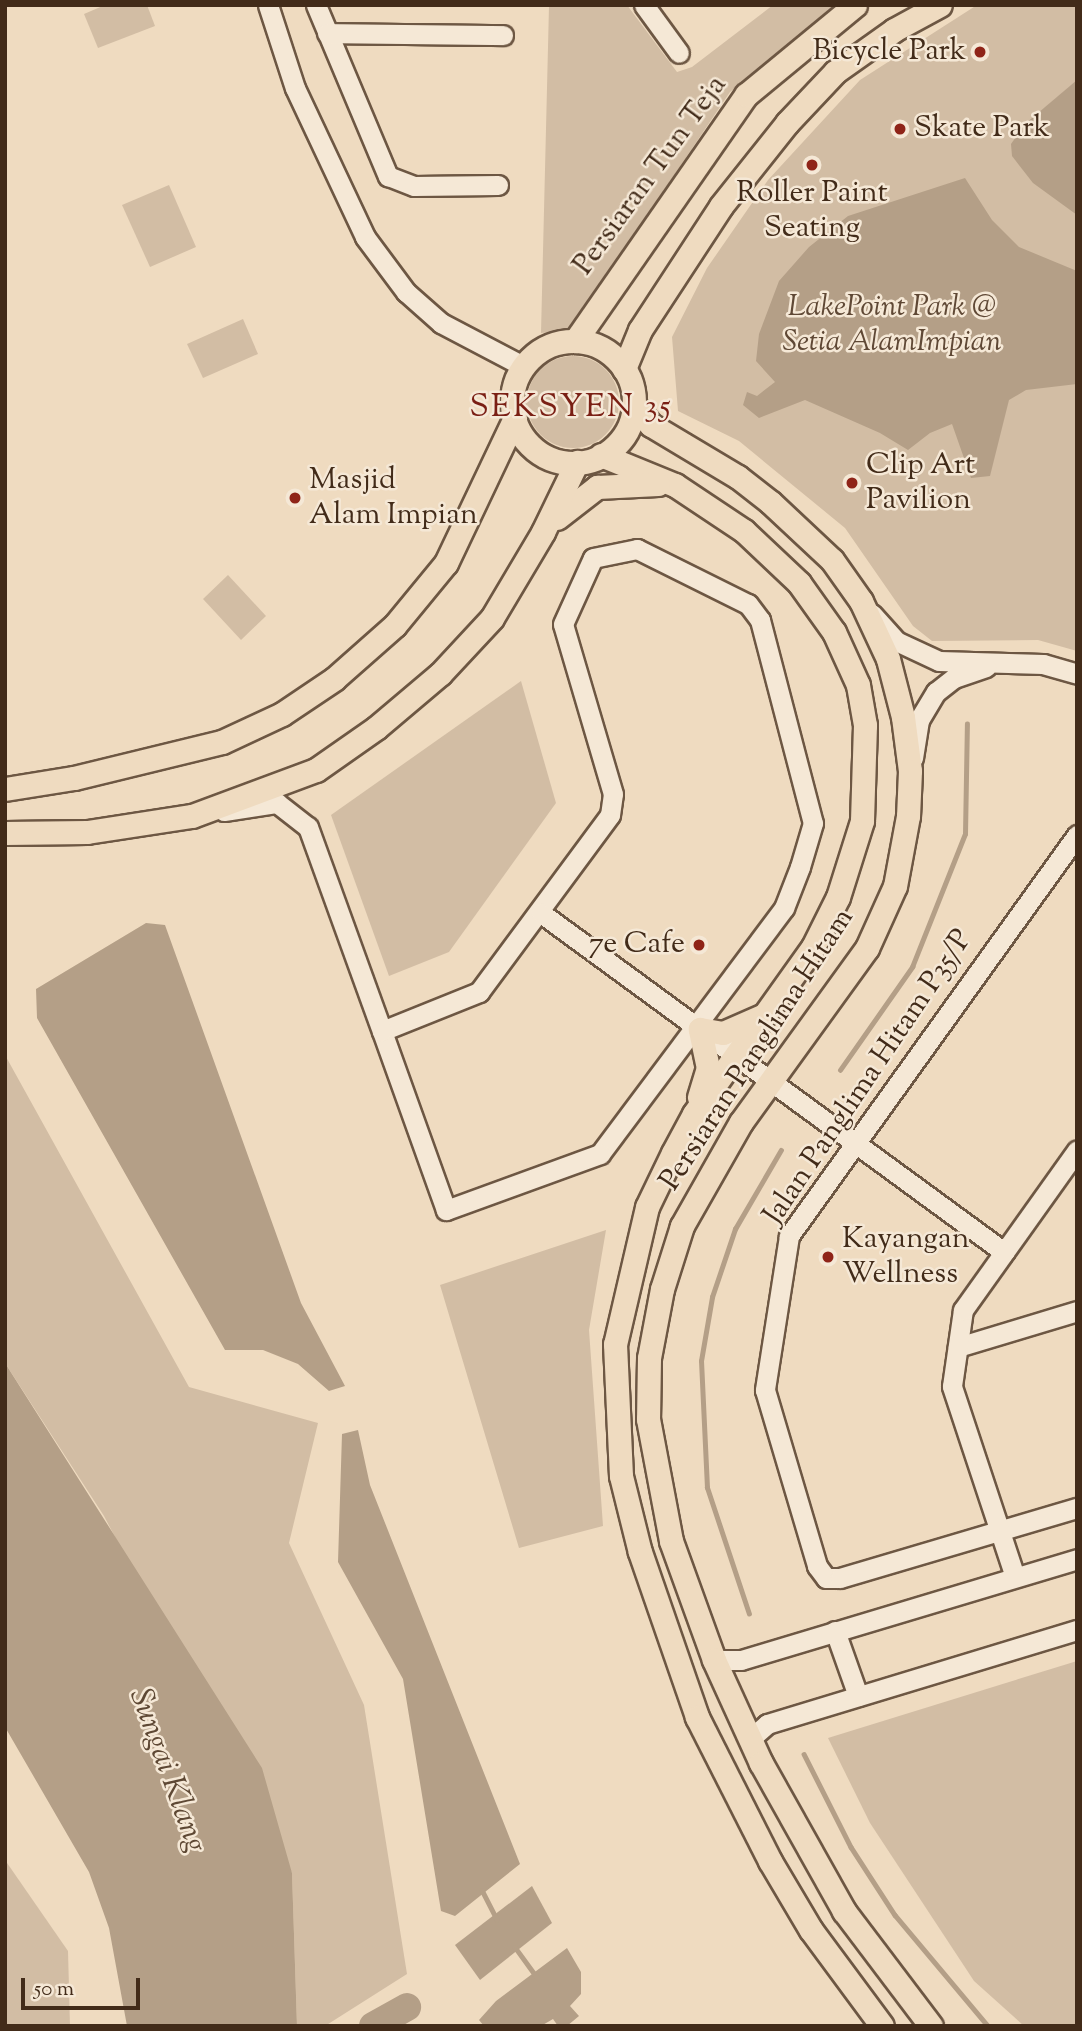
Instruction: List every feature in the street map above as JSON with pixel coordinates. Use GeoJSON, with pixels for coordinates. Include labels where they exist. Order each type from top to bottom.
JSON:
{"type":"FeatureCollection","features":[{"type":"Feature","properties":{"kind":"main road","name":"Persiaran Tun Teja"},"geometry":{"type":"LineString","coordinates":[[575,341],[746,95],[855,5]]}},
{"type":"Feature","properties":{"kind":"main road"},"geometry":{"type":"LineString","coordinates":[[624,369],[640,330],[721,206],[787,123],[835,72],[894,30],[940,5]]}},
{"type":"Feature","properties":{"kind":"main road"},"geometry":{"type":"LineString","coordinates":[[575,341],[611,355],[624,369],[634,405],[621,440],[601,455],[577,462],[553,460],[537,451],[524,438],[515,418],[512,393],[523,366],[546,347],[575,341]]}},
{"type":"Feature","properties":{"kind":"main road","name":"Persiaran Panglima Hitam"},"geometry":{"type":"LineString","coordinates":[[634,405],[652,425],[738,477],[770,502],[832,561],[861,601],[888,659],[911,771],[902,864],[882,917],[840,990],[741,1122],[682,1226],[662,1289],[649,1358],[648,1419],[658,1487],[671,1541],[714,1660],[750,1740],[844,1911],[931,2026]]}},
{"type":"Feature","properties":{"kind":"main road"},"geometry":{"type":"LineString","coordinates":[[5,789],[74,779],[222,742],[282,714],[334,679],[396,625],[446,563],[515,418]]}},
{"type":"Feature","properties":{"kind":"main road","name":"Persiaran Panglima Hitam"},"geometry":{"type":"LineString","coordinates":[[601,455],[675,485],[744,531],[799,583],[834,632],[858,685],[865,725],[866,789],[853,857],[813,947],[695,1114],[647,1207],[629,1270],[615,1344],[621,1476],[656,1605],[697,1717],[770,1861],[811,1930],[882,2026]]}},
{"type":"Feature","properties":{"kind":"main road"},"geometry":{"type":"LineString","coordinates":[[5,833],[88,832],[192,816],[316,770],[376,728],[440,674],[492,618],[543,532],[577,462]]}},
{"type":"Feature","properties":{"kind":"main road"},"geometry":{"type":"LineString","coordinates":[[543,532],[573,501],[597,487],[632,482],[675,485]]}},
{"type":"Feature","properties":{"kind":"main road"},"geometry":{"type":"LineString","coordinates":[[695,1114],[708,1068],[698,1028],[723,1033],[768,1013]]}},
{"type":"Feature","properties":{"kind":"street"},"geometry":{"type":"LineString","coordinates":[[268,5],[295,88],[365,237],[406,292],[441,323],[523,366]]}},
{"type":"Feature","properties":{"kind":"street"},"geometry":{"type":"LineString","coordinates":[[316,5],[388,176],[414,186],[498,185]]}},
{"type":"Feature","properties":{"kind":"street"},"geometry":{"type":"LineString","coordinates":[[644,5],[679,53]]}},
{"type":"Feature","properties":{"kind":"street"},"geometry":{"type":"LineString","coordinates":[[327,33],[503,35]]}},
{"type":"Feature","properties":{"kind":"street"},"geometry":{"type":"LineString","coordinates":[[192,816],[277,803],[308,827],[446,1210],[600,1154],[698,1028],[784,908],[813,823],[760,620],[748,604],[637,549],[593,558],[564,624],[613,800],[610,815],[541,913],[479,992],[382,1031]]}},
{"type":"Feature","properties":{"kind":"street"},"geometry":{"type":"LineString","coordinates":[[861,601],[896,641],[916,653],[939,661],[1015,662],[1077,674]]}},
{"type":"Feature","properties":{"kind":"street"},"geometry":{"type":"LineString","coordinates":[[911,771],[919,720],[936,692],[977,669],[1015,662]]}},
{"type":"Feature","properties":{"kind":"street","name":"Jalan Panglima Hitam P35/P"},"geometry":{"type":"LineString","coordinates":[[1000,1531],[840,1578],[826,1578],[817,1566],[765,1390],[789,1236],[1077,835]]}},
{"type":"Feature","properties":{"kind":"street"},"geometry":{"type":"LineString","coordinates":[[541,913],[1004,1252]]}},
{"type":"Feature","properties":{"kind":"street"},"geometry":{"type":"LineString","coordinates":[[1015,1577],[952,1386],[963,1310],[1077,1150]]}},
{"type":"Feature","properties":{"kind":"street"},"geometry":{"type":"LineString","coordinates":[[958,1347],[1077,1311]]}},
{"type":"Feature","properties":{"kind":"street"},"geometry":{"type":"LineString","coordinates":[[1000,1531],[1077,1508]]}},
{"type":"Feature","properties":{"kind":"street"},"geometry":{"type":"LineString","coordinates":[[714,1660],[741,1660],[1077,1559]]}},
{"type":"Feature","properties":{"kind":"street"},"geometry":{"type":"LineString","coordinates":[[750,1740],[766,1724],[1077,1630]]}},
{"type":"Feature","properties":{"kind":"street"},"geometry":{"type":"LineString","coordinates":[[835,1632],[858,1696]]}},
{"type":"Feature","properties":{"kind":"green space"},"geometry":{"type":"Polygon","coordinates":[[[105,5],[147,5],[155,26],[98,48],[84,14],[105,5]]]}},
{"type":"Feature","properties":{"kind":"green space"},"geometry":{"type":"Polygon","coordinates":[[[627,5],[677,72],[692,67],[773,5],[836,5],[730,92],[570,330],[541,333],[549,6],[627,5]]]}},
{"type":"Feature","properties":{"kind":"green space","name":"LakePoint Park @ Setia AlamImpian"},"geometry":{"type":"Polygon","coordinates":[[[977,5],[1077,5],[1077,651],[1038,640],[932,641],[913,626],[845,528],[739,441],[678,411],[672,337],[707,268],[768,180],[860,80],[977,5]]]}},
{"type":"Feature","properties":{"kind":"green space"},"geometry":{"type":"Polygon","coordinates":[[[169,185],[196,247],[150,267],[122,205],[169,185]]]}},
{"type":"Feature","properties":{"kind":"green space"},"geometry":{"type":"Polygon","coordinates":[[[243,319],[258,354],[203,378],[187,344],[243,319]]]}},
{"type":"Feature","properties":{"kind":"green space"},"geometry":{"type":"Polygon","coordinates":[[[564,356],[582,356],[599,363],[612,376],[619,393],[619,411],[612,428],[599,441],[582,448],[564,448],[547,441],[534,428],[527,411],[527,393],[534,376],[547,363],[564,356]]]}},
{"type":"Feature","properties":{"kind":"green space"},"geometry":{"type":"Polygon","coordinates":[[[228,575],[266,616],[241,640],[203,599],[228,575]]]}},
{"type":"Feature","properties":{"kind":"green space"},"geometry":{"type":"Polygon","coordinates":[[[521,681],[556,803],[449,952],[389,976],[331,815],[521,681]]]}},
{"type":"Feature","properties":{"kind":"green space"},"geometry":{"type":"Polygon","coordinates":[[[5,1055],[189,1387],[318,1423],[289,1543],[364,1705],[407,1974],[325,2026],[297,2026],[292,1873],[104,1516],[5,1363],[5,1055]]]}},
{"type":"Feature","properties":{"kind":"green space"},"geometry":{"type":"Polygon","coordinates":[[[606,1230],[589,1330],[603,1526],[519,1548],[440,1285],[606,1230]]]}},
{"type":"Feature","properties":{"kind":"green space"},"geometry":{"type":"Polygon","coordinates":[[[1077,1661],[1077,2026],[1024,2026],[974,1981],[870,1823],[828,1738],[1077,1661]]]}},
{"type":"Feature","properties":{"kind":"green space"},"geometry":{"type":"Polygon","coordinates":[[[5,1860],[68,1951],[70,2026],[5,2026],[5,1860]]]}},
{"type":"Feature","properties":{"kind":"water"},"geometry":{"type":"Polygon","coordinates":[[[1077,80],[1077,215],[1033,183],[1012,156],[1011,144],[1025,124],[1077,80]]]}},
{"type":"Feature","properties":{"kind":"water"},"geometry":{"type":"Polygon","coordinates":[[[965,178],[992,220],[1019,247],[1077,271],[1077,384],[1026,390],[1009,400],[990,476],[971,478],[952,424],[930,433],[908,450],[880,433],[805,400],[759,418],[743,405],[747,392],[757,396],[775,382],[756,361],[759,334],[779,281],[809,247],[848,216],[965,178]]]}},
{"type":"Feature","properties":{"kind":"water"},"geometry":{"type":"Polygon","coordinates":[[[146,923],[165,925],[301,1303],[345,1386],[329,1391],[298,1364],[263,1350],[225,1350],[37,1018],[36,989],[146,923]]]}},
{"type":"Feature","properties":{"kind":"water","name":"Sungai Klang"},"geometry":{"type":"Polygon","coordinates":[[[5,1363],[262,1768],[292,1873],[297,2026],[127,2026],[109,1928],[89,1872],[5,1727],[5,1363]]]}},
{"type":"Feature","properties":{"kind":"water"},"geometry":{"type":"Polygon","coordinates":[[[358,1430],[370,1485],[520,1864],[455,1916],[441,1911],[403,1679],[338,1562],[342,1434],[358,1430]]]}},
{"type":"Feature","properties":{"kind":"water"},"geometry":{"type":"Polygon","coordinates":[[[532,1886],[552,1923],[480,1980],[455,1945],[532,1886]]]}},
{"type":"Feature","properties":{"kind":"water"},"geometry":{"type":"Polygon","coordinates":[[[567,1948],[581,1972],[581,1994],[570,2006],[579,2016],[567,2026],[558,2026],[553,2019],[541,2026],[484,2026],[479,2020],[496,2001],[567,1948]]]}},
{"type":"Feature","properties":{"kind":"waterway"},"geometry":{"type":"LineString","coordinates":[[840,1070],[912,967],[965,834],[967,724]]}},
{"type":"Feature","properties":{"kind":"waterway"},"geometry":{"type":"LineString","coordinates":[[749,1614],[707,1488],[701,1361],[712,1297],[735,1229],[781,1150]]}},
{"type":"Feature","properties":{"kind":"waterway"},"geometry":{"type":"LineString","coordinates":[[804,1754],[851,1847],[895,1915],[988,2026]]}},
{"type":"Feature","properties":{"kind":"waterway"},"geometry":{"type":"LineString","coordinates":[[482,1890],[497,1919]]}},
{"type":"Feature","properties":{"kind":"waterway"},"geometry":{"type":"LineString","coordinates":[[515,1947],[537,1977]]}},
{"type":"Feature","properties":{"kind":"waterway"},"geometry":{"type":"LineString","coordinates":[[373,2026],[407,2007]]}},
{"type":"Feature","properties":{"kind":"place","name":"Bicycle Park"},"geometry":{"type":"Point","coordinates":[980,52]}},
{"type":"Feature","properties":{"kind":"place","name":"Skate Park"},"geometry":{"type":"Point","coordinates":[900,129]}},
{"type":"Feature","properties":{"kind":"place","name":"Roller Paint Seating"},"geometry":{"type":"Point","coordinates":[812,165]}},
{"type":"Feature","properties":{"kind":"place","name":"Clip Art Pavilion"},"geometry":{"type":"Point","coordinates":[852,483]}},
{"type":"Feature","properties":{"kind":"place","name":"Masjid Alam Impian"},"geometry":{"type":"Point","coordinates":[295,498]}},
{"type":"Feature","properties":{"kind":"place","name":"7e Cafe"},"geometry":{"type":"Point","coordinates":[699,945]}},
{"type":"Feature","properties":{"kind":"place","name":"Kayangan Wellness"},"geometry":{"type":"Point","coordinates":[828,1257]}},
{"type":"Feature","properties":{"kind":"district","name":"SEKSYEN 35"},"geometry":{"type":"Point","coordinates":[571,409]}}]}
